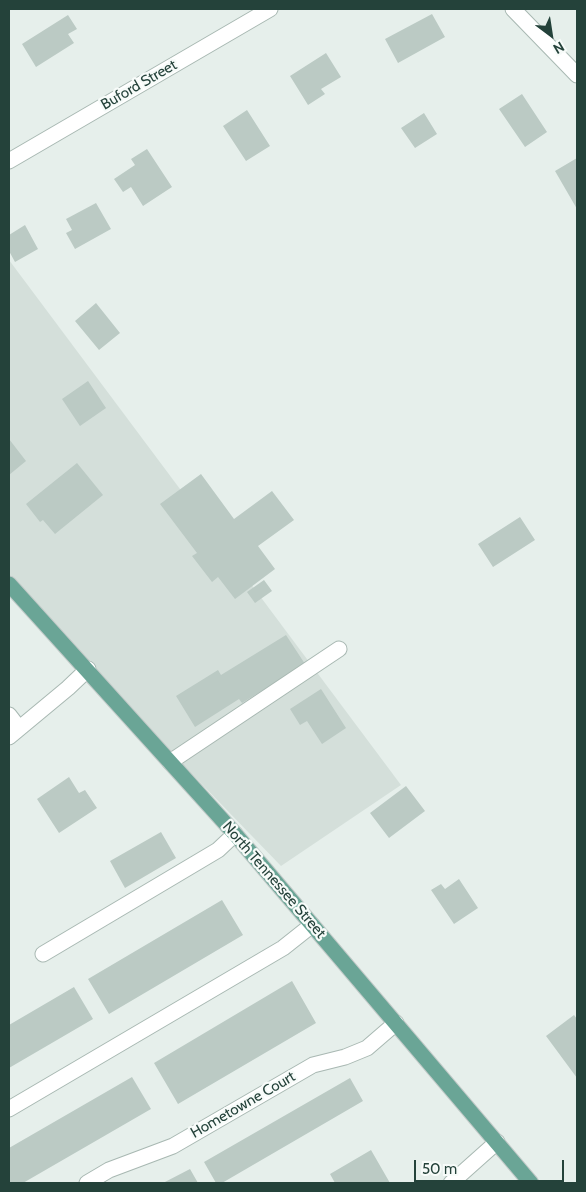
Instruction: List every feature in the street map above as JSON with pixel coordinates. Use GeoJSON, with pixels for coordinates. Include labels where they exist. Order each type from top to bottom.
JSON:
{"type":"FeatureCollection","features":[{"type":"Feature","properties":{"kind":"main road","name":"North Tennessee Street"},"geometry":{"type":"LineString","coordinates":[[9,584],[235,834],[532,1183]]}},
{"type":"Feature","properties":{"kind":"street","name":"Buford Street"},"geometry":{"type":"LineString","coordinates":[[9,161],[270,9]]}},
{"type":"Feature","properties":{"kind":"street"},"geometry":{"type":"LineString","coordinates":[[514,9],[577,75]]}},
{"type":"Feature","properties":{"kind":"street"},"geometry":{"type":"LineString","coordinates":[[170,762],[339,649]]}},
{"type":"Feature","properties":{"kind":"street"},"geometry":{"type":"LineString","coordinates":[[9,715],[14,732],[88,670]]}},
{"type":"Feature","properties":{"kind":"street"},"geometry":{"type":"LineString","coordinates":[[44,954],[218,850],[235,834]]}},
{"type":"Feature","properties":{"kind":"street"},"geometry":{"type":"LineString","coordinates":[[9,1109],[283,948],[312,925]]}},
{"type":"Feature","properties":{"kind":"street","name":"Hometowne Court"},"geometry":{"type":"LineString","coordinates":[[87,1183],[109,1170],[173,1146],[313,1066],[345,1057],[366,1048],[396,1024]]}},
{"type":"Feature","properties":{"kind":"street"},"geometry":{"type":"LineString","coordinates":[[452,1183],[497,1142]]}},
{"type":"Feature","properties":{"kind":"shaded area"},"geometry":{"type":"Polygon","coordinates":[[[9,260],[401,785],[281,866],[9,585],[9,260]]]}},
{"type":"Feature","properties":{"kind":"building"},"geometry":{"type":"Polygon","coordinates":[[[432,14],[445,37],[398,63],[385,39],[432,14]]]}},
{"type":"Feature","properties":{"kind":"building"},"geometry":{"type":"Polygon","coordinates":[[[68,15],[77,29],[68,34],[74,43],[36,67],[22,44],[68,15]]]}},
{"type":"Feature","properties":{"kind":"building"},"geometry":{"type":"Polygon","coordinates":[[[326,53],[341,77],[321,89],[325,94],[308,105],[290,76],[326,53]]]}},
{"type":"Feature","properties":{"kind":"building"},"geometry":{"type":"Polygon","coordinates":[[[522,94],[547,132],[525,147],[499,109],[522,94]]]}},
{"type":"Feature","properties":{"kind":"building"},"geometry":{"type":"Polygon","coordinates":[[[247,110],[270,146],[246,161],[223,126],[247,110]]]}},
{"type":"Feature","properties":{"kind":"building"},"geometry":{"type":"Polygon","coordinates":[[[424,113],[437,134],[415,148],[401,128],[424,113]]]}},
{"type":"Feature","properties":{"kind":"building"},"geometry":{"type":"Polygon","coordinates":[[[147,149],[172,187],[143,206],[131,187],[123,192],[114,179],[135,165],[131,159],[147,149]]]}},
{"type":"Feature","properties":{"kind":"building"},"geometry":{"type":"Polygon","coordinates":[[[577,158],[577,209],[555,171],[577,158]]]}},
{"type":"Feature","properties":{"kind":"building"},"geometry":{"type":"Polygon","coordinates":[[[96,203],[111,229],[75,249],[66,233],[72,230],[66,219],[96,203]]]}},
{"type":"Feature","properties":{"kind":"building"},"geometry":{"type":"Polygon","coordinates":[[[25,225],[38,249],[15,262],[9,251],[9,235],[25,225]]]}},
{"type":"Feature","properties":{"kind":"building"},"geometry":{"type":"Polygon","coordinates":[[[96,303],[120,333],[99,350],[75,321],[96,303]]]}},
{"type":"Feature","properties":{"kind":"building"},"geometry":{"type":"Polygon","coordinates":[[[88,381],[106,408],[80,426],[62,399],[88,381]]]}},
{"type":"Feature","properties":{"kind":"building"},"geometry":{"type":"Polygon","coordinates":[[[9,439],[26,461],[9,475],[9,439]]]}},
{"type":"Feature","properties":{"kind":"building"},"geometry":{"type":"Polygon","coordinates":[[[77,463],[103,495],[55,534],[43,520],[40,522],[26,504],[77,463]]]}},
{"type":"Feature","properties":{"kind":"building"},"geometry":{"type":"Polygon","coordinates":[[[201,474],[234,519],[272,491],[294,520],[258,546],[275,569],[235,599],[218,577],[212,582],[192,556],[197,553],[160,504],[201,474]]]}},
{"type":"Feature","properties":{"kind":"building"},"geometry":{"type":"Polygon","coordinates":[[[520,517],[535,540],[493,567],[478,544],[520,517]]]}},
{"type":"Feature","properties":{"kind":"building"},"geometry":{"type":"Polygon","coordinates":[[[264,580],[272,591],[255,603],[247,592],[264,580]]]}},
{"type":"Feature","properties":{"kind":"building"},"geometry":{"type":"Polygon","coordinates":[[[286,635],[305,664],[242,703],[239,699],[195,727],[176,696],[218,670],[221,675],[286,635]]]}},
{"type":"Feature","properties":{"kind":"building"},"geometry":{"type":"Polygon","coordinates":[[[321,689],[346,728],[322,744],[307,721],[300,725],[290,709],[321,689]]]}},
{"type":"Feature","properties":{"kind":"building"},"geometry":{"type":"Polygon","coordinates":[[[69,777],[79,793],[85,790],[97,808],[59,833],[37,799],[69,777]]]}},
{"type":"Feature","properties":{"kind":"building"},"geometry":{"type":"Polygon","coordinates":[[[406,786],[425,811],[389,838],[370,813],[406,786]]]}},
{"type":"Feature","properties":{"kind":"building"},"geometry":{"type":"Polygon","coordinates":[[[161,832],[176,858],[125,888],[110,861],[161,832]]]}},
{"type":"Feature","properties":{"kind":"building"},"geometry":{"type":"Polygon","coordinates":[[[459,879],[478,908],[454,924],[431,890],[441,884],[445,889],[459,879]]]}},
{"type":"Feature","properties":{"kind":"building"},"geometry":{"type":"Polygon","coordinates":[[[222,900],[243,935],[109,1014],[88,979],[222,900]]]}},
{"type":"Feature","properties":{"kind":"building"},"geometry":{"type":"Polygon","coordinates":[[[292,981],[316,1023],[178,1104],[154,1063],[292,981]]]}},
{"type":"Feature","properties":{"kind":"building"},"geometry":{"type":"Polygon","coordinates":[[[74,987],[93,1019],[9,1068],[9,1025],[74,987]]]}},
{"type":"Feature","properties":{"kind":"building"},"geometry":{"type":"Polygon","coordinates":[[[574,1015],[577,1019],[577,1078],[546,1036],[574,1015]]]}},
{"type":"Feature","properties":{"kind":"building"},"geometry":{"type":"Polygon","coordinates":[[[132,1077],[151,1109],[23,1183],[9,1183],[9,1148],[132,1077]]]}},
{"type":"Feature","properties":{"kind":"building"},"geometry":{"type":"Polygon","coordinates":[[[350,1078],[363,1101],[222,1183],[216,1183],[204,1162],[350,1078]]]}},
{"type":"Feature","properties":{"kind":"building"},"geometry":{"type":"Polygon","coordinates":[[[371,1150],[390,1183],[335,1183],[330,1174],[371,1150]]]}},
{"type":"Feature","properties":{"kind":"building"},"geometry":{"type":"Polygon","coordinates":[[[190,1169],[198,1183],[163,1183],[190,1169]]]}}]}
